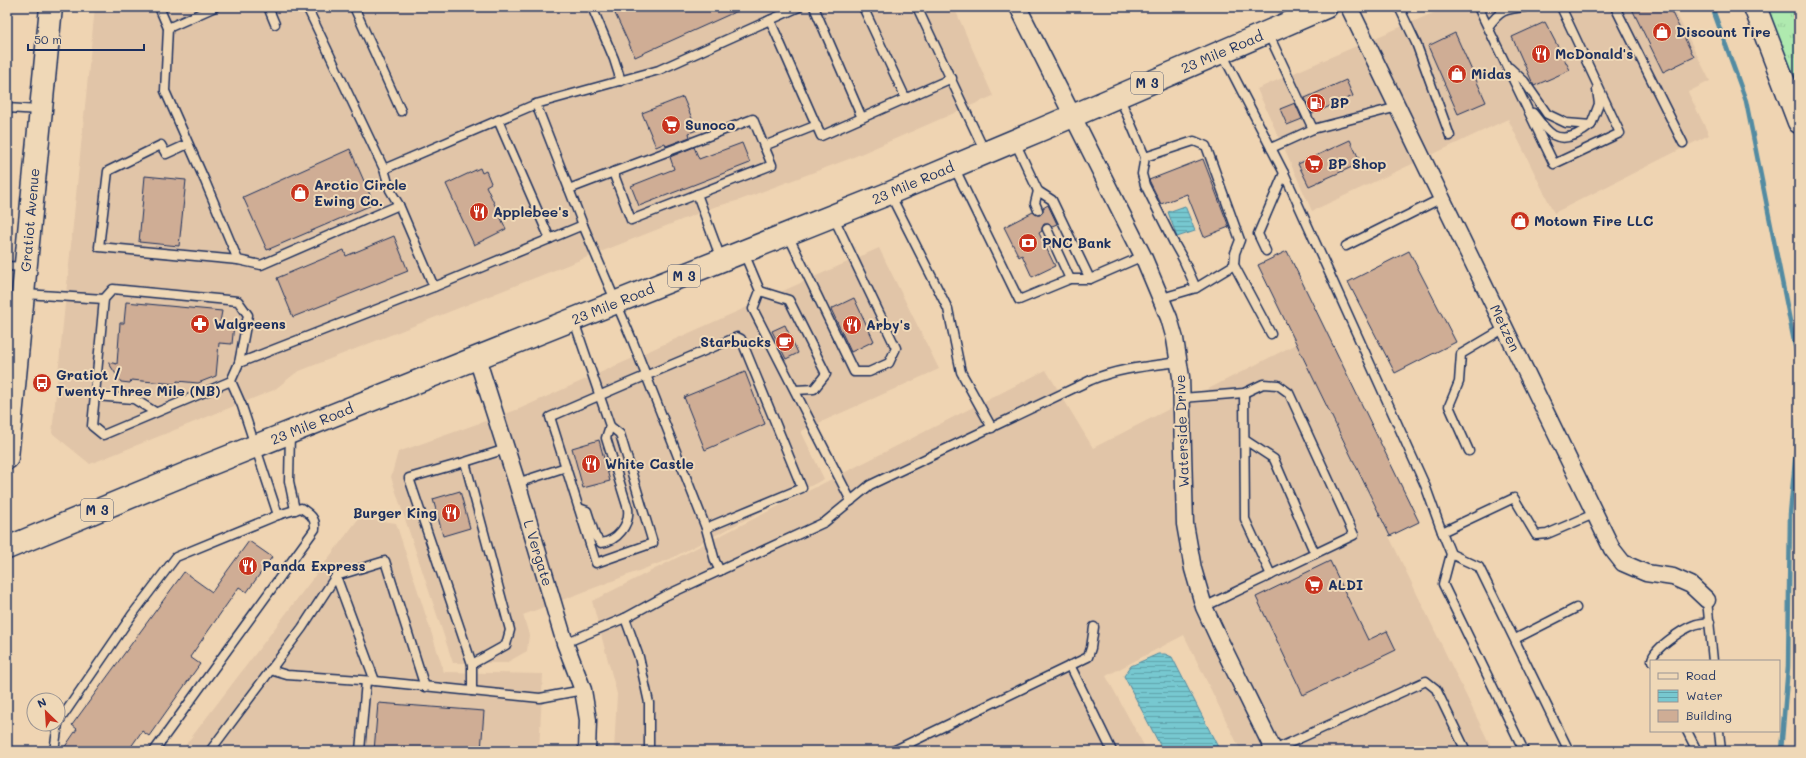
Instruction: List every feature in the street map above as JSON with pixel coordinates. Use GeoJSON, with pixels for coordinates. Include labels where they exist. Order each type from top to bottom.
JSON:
{"type":"FeatureCollection","features":[{"type":"Feature","properties":{"kind":"main road","name":"Gratiot Avenue"},"geometry":{"type":"LineString","coordinates":[[7,458],[23,294],[16,266],[40,110],[51,7]]}},
{"type":"Feature","properties":{"kind":"main road","name":"23 Mile Road"},"geometry":{"type":"LineString","coordinates":[[7,548],[477,358],[788,235],[1073,116],[1326,7]]}},
{"type":"Feature","properties":{"kind":"main road"},"geometry":{"type":"LineString","coordinates":[[1755,7],[1799,122]]}},
{"type":"Feature","properties":{"kind":"street","name":"Waterside Drive"},"geometry":{"type":"LineString","coordinates":[[1018,7],[1143,256],[1162,298],[1173,332],[1179,362],[1182,398],[1185,524],[1193,569],[1204,607],[1274,751]]}},
{"type":"Feature","properties":{"kind":"street","name":"Metzen"},"geometry":{"type":"LineString","coordinates":[[1349,7],[1612,549],[1623,563],[1646,573],[1673,577],[1691,584],[1707,600]]}},
{"type":"Feature","properties":{"kind":"street","name":"L Vergate"},"geometry":{"type":"LineString","coordinates":[[477,358],[517,482],[566,643],[583,690],[588,720],[587,751]]}},
{"type":"Feature","properties":{"kind":"lane"},"geometry":{"type":"LineString","coordinates":[[160,7],[168,28],[164,91],[238,260]]}},
{"type":"Feature","properties":{"kind":"lane"},"geometry":{"type":"LineString","coordinates":[[168,28],[215,7]]}},
{"type":"Feature","properties":{"kind":"lane"},"geometry":{"type":"LineString","coordinates":[[268,7],[275,24]]}},
{"type":"Feature","properties":{"kind":"lane"},"geometry":{"type":"LineString","coordinates":[[307,7],[384,169],[390,190],[399,205],[434,287]]}},
{"type":"Feature","properties":{"kind":"lane"},"geometry":{"type":"LineString","coordinates":[[354,7],[401,111]]}},
{"type":"Feature","properties":{"kind":"lane"},"geometry":{"type":"LineString","coordinates":[[592,7],[614,59],[621,81]]}},
{"type":"Feature","properties":{"kind":"lane"},"geometry":{"type":"LineString","coordinates":[[384,169],[536,104],[658,70],[799,7]]}},
{"type":"Feature","properties":{"kind":"lane"},"geometry":{"type":"LineString","coordinates":[[814,7],[862,118]]}},
{"type":"Feature","properties":{"kind":"lane"},"geometry":{"type":"LineString","coordinates":[[863,7],[906,99]]}},
{"type":"Feature","properties":{"kind":"lane"},"geometry":{"type":"LineString","coordinates":[[917,7],[986,152]]}},
{"type":"Feature","properties":{"kind":"lane"},"geometry":{"type":"LineString","coordinates":[[1399,7],[1416,44],[1450,136]]}},
{"type":"Feature","properties":{"kind":"lane"},"geometry":{"type":"LineString","coordinates":[[1478,7],[1554,164],[1620,133],[1561,7]]}},
{"type":"Feature","properties":{"kind":"lane"},"geometry":{"type":"LineString","coordinates":[[1488,27],[1502,9],[1525,7]]}},
{"type":"Feature","properties":{"kind":"lane"},"geometry":{"type":"LineString","coordinates":[[1615,7],[1683,143]]}},
{"type":"Feature","properties":{"kind":"lane"},"geometry":{"type":"LineString","coordinates":[[770,20],[821,136],[952,78]]}},
{"type":"Feature","properties":{"kind":"lane"},"geometry":{"type":"LineString","coordinates":[[1268,32],[1313,129]]}},
{"type":"Feature","properties":{"kind":"lane"},"geometry":{"type":"LineString","coordinates":[[1221,52],[1284,173],[1425,486],[1451,554],[1443,584],[1524,751]]}},
{"type":"Feature","properties":{"kind":"lane"},"geometry":{"type":"LineString","coordinates":[[1506,63],[1524,81],[1547,114],[1566,123],[1591,125]]}},
{"type":"Feature","properties":{"kind":"lane"},"geometry":{"type":"LineString","coordinates":[[1527,107],[1553,135],[1569,138],[1582,132],[1591,125],[1599,104],[1597,84]]}},
{"type":"Feature","properties":{"kind":"lane"},"geometry":{"type":"LineString","coordinates":[[1119,96],[1145,157],[1142,174],[1145,185],[1183,259],[1196,288]]}},
{"type":"Feature","properties":{"kind":"lane"},"geometry":{"type":"LineString","coordinates":[[536,104],[583,226],[646,375],[706,528],[715,561],[720,571]]}},
{"type":"Feature","properties":{"kind":"lane"},"geometry":{"type":"LineString","coordinates":[[1271,148],[1313,129],[1398,107]]}},
{"type":"Feature","properties":{"kind":"lane"},"geometry":{"type":"LineString","coordinates":[[7,108],[40,110]]}},
{"type":"Feature","properties":{"kind":"lane"},"geometry":{"type":"LineString","coordinates":[[568,189],[753,119],[772,165],[632,220],[613,172]]}},
{"type":"Feature","properties":{"kind":"lane"},"geometry":{"type":"LineString","coordinates":[[498,120],[550,239]]}},
{"type":"Feature","properties":{"kind":"lane"},"geometry":{"type":"LineString","coordinates":[[764,146],[817,125]]}},
{"type":"Feature","properties":{"kind":"lane"},"geometry":{"type":"LineString","coordinates":[[1014,141],[1038,191],[1052,200],[1090,279]]}},
{"type":"Feature","properties":{"kind":"lane"},"geometry":{"type":"LineString","coordinates":[[1145,157],[1194,141],[1206,146],[1240,240],[1235,253],[1234,265],[1271,334]]}},
{"type":"Feature","properties":{"kind":"lane"},"geometry":{"type":"LineString","coordinates":[[188,144],[166,154],[161,145],[108,171],[99,247],[238,260],[261,264],[399,205]]}},
{"type":"Feature","properties":{"kind":"lane"},"geometry":{"type":"LineString","coordinates":[[954,166],[1019,300],[1070,279],[1090,279],[1143,256]]}},
{"type":"Feature","properties":{"kind":"lane"},"geometry":{"type":"LineString","coordinates":[[1266,251],[1258,234],[1284,173]]}},
{"type":"Feature","properties":{"kind":"lane"},"geometry":{"type":"LineString","coordinates":[[1038,191],[1035,203],[1038,210]]}},
{"type":"Feature","properties":{"kind":"lane"},"geometry":{"type":"LineString","coordinates":[[890,193],[948,309],[961,372],[992,428]]}},
{"type":"Feature","properties":{"kind":"lane"},"geometry":{"type":"LineString","coordinates":[[697,194],[722,260]]}},
{"type":"Feature","properties":{"kind":"lane"},"geometry":{"type":"LineString","coordinates":[[1346,246],[1442,198]]}},
{"type":"Feature","properties":{"kind":"lane"},"geometry":{"type":"LineString","coordinates":[[788,235],[854,372],[869,372],[889,363],[896,348],[833,216]]}},
{"type":"Feature","properties":{"kind":"lane"},"geometry":{"type":"LineString","coordinates":[[239,363],[434,287],[583,226]]}},
{"type":"Feature","properties":{"kind":"lane"},"geometry":{"type":"LineString","coordinates":[[1047,229],[1070,279]]}},
{"type":"Feature","properties":{"kind":"lane"},"geometry":{"type":"LineString","coordinates":[[744,252],[760,291],[753,309],[851,501]]}},
{"type":"Feature","properties":{"kind":"lane"},"geometry":{"type":"LineString","coordinates":[[1162,298],[1196,288],[1234,265]]}},
{"type":"Feature","properties":{"kind":"lane"},"geometry":{"type":"LineString","coordinates":[[113,289],[238,301],[248,315],[239,363],[231,381],[103,435],[92,426],[104,300],[113,289]]}},
{"type":"Feature","properties":{"kind":"lane"},"geometry":{"type":"LineString","coordinates":[[760,291],[788,300],[826,374],[814,389],[795,390]]}},
{"type":"Feature","properties":{"kind":"lane"},"geometry":{"type":"LineString","coordinates":[[23,294],[104,300]]}},
{"type":"Feature","properties":{"kind":"lane"},"geometry":{"type":"LineString","coordinates":[[574,320],[599,395],[610,426],[620,434],[653,543],[596,563],[550,417],[599,395],[737,336],[742,339],[802,488],[706,528]]}},
{"type":"Feature","properties":{"kind":"lane"},"geometry":{"type":"LineString","coordinates":[[1469,451],[1449,406],[1459,382],[1461,354],[1505,328]]}},
{"type":"Feature","properties":{"kind":"lane"},"geometry":{"type":"LineString","coordinates":[[566,643],[625,618],[667,595],[825,522],[870,485],[1105,374],[1179,362]]}},
{"type":"Feature","properties":{"kind":"lane"},"geometry":{"type":"LineString","coordinates":[[231,381],[242,406],[278,515]]}},
{"type":"Feature","properties":{"kind":"lane"},"geometry":{"type":"LineString","coordinates":[[1182,398],[1244,393],[1264,384],[1278,385],[1289,393],[1354,535],[1204,607]]}},
{"type":"Feature","properties":{"kind":"lane"},"geometry":{"type":"LineString","coordinates":[[1244,393],[1246,519],[1271,575]]}},
{"type":"Feature","properties":{"kind":"lane"},"geometry":{"type":"LineString","coordinates":[[95,396],[134,399],[156,412]]}},
{"type":"Feature","properties":{"kind":"lane"},"geometry":{"type":"LineString","coordinates":[[579,508],[587,512],[595,536],[601,543],[612,539],[627,524],[629,516],[628,509],[606,438],[610,426]]}},
{"type":"Feature","properties":{"kind":"lane"},"geometry":{"type":"LineString","coordinates":[[290,433],[290,492],[295,510]]}},
{"type":"Feature","properties":{"kind":"lane"},"geometry":{"type":"LineString","coordinates":[[1245,440],[1274,459],[1315,554]]}},
{"type":"Feature","properties":{"kind":"lane"},"geometry":{"type":"LineString","coordinates":[[472,691],[472,664],[410,478],[506,449]]}},
{"type":"Feature","properties":{"kind":"lane"},"geometry":{"type":"LineString","coordinates":[[465,462],[510,630],[506,645],[472,664]]}},
{"type":"Feature","properties":{"kind":"lane"},"geometry":{"type":"LineString","coordinates":[[517,482],[566,467]]}},
{"type":"Feature","properties":{"kind":"lane"},"geometry":{"type":"LineString","coordinates":[[1442,532],[1514,498],[1536,536],[1547,534],[1594,514]]}},
{"type":"Feature","properties":{"kind":"lane"},"geometry":{"type":"LineString","coordinates":[[66,712],[132,615],[176,557],[278,515],[301,508],[311,515],[316,523],[315,529],[154,751]]}},
{"type":"Feature","properties":{"kind":"lane"},"geometry":{"type":"LineString","coordinates":[[1451,554],[1479,567],[1568,751]]}},
{"type":"Feature","properties":{"kind":"lane"},"geometry":{"type":"LineString","coordinates":[[210,751],[302,628],[336,576],[384,561],[426,686]]}},
{"type":"Feature","properties":{"kind":"lane"},"geometry":{"type":"LineString","coordinates":[[336,576],[370,681],[360,751]]}},
{"type":"Feature","properties":{"kind":"lane"},"geometry":{"type":"LineString","coordinates":[[1707,600],[1713,660]]}},
{"type":"Feature","properties":{"kind":"lane"},"geometry":{"type":"LineString","coordinates":[[1515,639],[1576,608]]}},
{"type":"Feature","properties":{"kind":"lane"},"geometry":{"type":"LineString","coordinates":[[625,618],[639,657],[649,703],[649,751]]}},
{"type":"Feature","properties":{"kind":"lane"},"geometry":{"type":"LineString","coordinates":[[1652,660],[1653,654],[1681,631],[1696,624],[1710,622]]}},
{"type":"Feature","properties":{"kind":"lane"},"geometry":{"type":"LineString","coordinates":[[893,751],[1088,657],[1094,627]]}},
{"type":"Feature","properties":{"kind":"lane"},"geometry":{"type":"LineString","coordinates":[[1070,665],[1112,751]]}},
{"type":"Feature","properties":{"kind":"lane"},"geometry":{"type":"LineString","coordinates":[[270,670],[287,675],[426,686],[540,698],[583,690]]}},
{"type":"Feature","properties":{"kind":"lane"},"geometry":{"type":"LineString","coordinates":[[1274,751],[1426,681],[1436,689],[1466,751]]}},
{"type":"Feature","properties":{"kind":"lane"},"geometry":{"type":"LineString","coordinates":[[54,751],[57,732]]}},
{"type":"Feature","properties":{"kind":"lane"},"geometry":{"type":"LineString","coordinates":[[1688,732],[1697,751]]}},
{"type":"Feature","properties":{"kind":"lane"},"geometry":{"type":"LineString","coordinates":[[1719,732],[1721,751]]}},
{"type":"Feature","properties":{"kind":"shaded area"},"geometry":{"type":"Polygon","coordinates":[[[95,7],[954,7],[993,96],[849,159],[740,200],[714,207],[297,372],[274,390],[90,464],[52,433],[95,7]]]}},
{"type":"Feature","properties":{"kind":"shaded area"},"geometry":{"type":"Polygon","coordinates":[[[1447,7],[1673,7],[1710,81],[1688,92],[1709,135],[1554,213],[1508,119],[1312,211],[1257,89],[1447,7]]]}},
{"type":"Feature","properties":{"kind":"shaded area"},"geometry":{"type":"Polygon","coordinates":[[[879,248],[939,369],[801,431],[824,479],[670,559],[523,615],[529,635],[527,651],[506,663],[453,663],[391,477],[398,452],[519,409],[879,248]]]}},
{"type":"Feature","properties":{"kind":"shaded area"},"geometry":{"type":"Polygon","coordinates":[[[1296,344],[1493,751],[1241,751],[1184,635],[1106,676],[1147,751],[614,751],[617,694],[592,601],[1046,370],[1093,448],[1296,344]]]}},
{"type":"Feature","properties":{"kind":"shaded area"},"geometry":{"type":"Polygon","coordinates":[[[359,518],[396,523],[444,672],[543,674],[539,751],[181,751],[359,518]]]}},
{"type":"Feature","properties":{"kind":"green space"},"geometry":{"type":"Polygon","coordinates":[[[1766,7],[1799,7],[1799,91],[1795,79],[1766,7]]]}},
{"type":"Feature","properties":{"kind":"water"},"geometry":{"type":"Polygon","coordinates":[[[1185,206],[1195,231],[1177,237],[1168,212],[1185,206]]]}},
{"type":"Feature","properties":{"kind":"water"},"geometry":{"type":"Polygon","coordinates":[[[1158,654],[1165,654],[1172,657],[1220,751],[1163,751],[1124,676],[1131,666],[1158,654]]]}},
{"type":"Feature","properties":{"kind":"building"},"geometry":{"type":"Polygon","coordinates":[[[612,7],[746,7],[635,57],[612,7]]]}},
{"type":"Feature","properties":{"kind":"building","name":"Discount Tire"},"geometry":{"type":"Polygon","coordinates":[[[1631,7],[1669,7],[1694,57],[1663,72],[1631,7]]]}},
{"type":"Feature","properties":{"kind":"building","name":"McDonald's"},"geometry":{"type":"Polygon","coordinates":[[[1545,22],[1570,70],[1534,86],[1512,37],[1545,22]]]}},
{"type":"Feature","properties":{"kind":"building","name":"Midas"},"geometry":{"type":"Polygon","coordinates":[[[1455,33],[1486,102],[1458,114],[1428,46],[1455,33]]]}},
{"type":"Feature","properties":{"kind":"building","name":"BP"},"geometry":{"type":"Polygon","coordinates":[[[1346,80],[1353,96],[1312,114],[1305,98],[1346,80]]]}},
{"type":"Feature","properties":{"kind":"building"},"geometry":{"type":"Polygon","coordinates":[[[683,97],[697,130],[689,133],[690,137],[666,146],[665,143],[656,147],[642,113],[683,97]]]}},
{"type":"Feature","properties":{"kind":"building"},"geometry":{"type":"Polygon","coordinates":[[[1295,103],[1302,119],[1287,125],[1280,109],[1295,103]]]}},
{"type":"Feature","properties":{"kind":"building"},"geometry":{"type":"Polygon","coordinates":[[[1350,140],[1361,163],[1309,186],[1298,164],[1350,140]]]}},
{"type":"Feature","properties":{"kind":"building"},"geometry":{"type":"Polygon","coordinates":[[[742,143],[750,163],[639,206],[631,186],[674,169],[670,157],[694,147],[699,159],[742,143]]]}},
{"type":"Feature","properties":{"kind":"building"},"geometry":{"type":"Polygon","coordinates":[[[350,149],[374,204],[267,250],[243,197],[350,149]]]}},
{"type":"Feature","properties":{"kind":"building"},"geometry":{"type":"Polygon","coordinates":[[[1203,159],[1229,227],[1204,237],[1187,194],[1161,204],[1149,180],[1203,159]]]}},
{"type":"Feature","properties":{"kind":"building","name":"Applebee's"},"geometry":{"type":"Polygon","coordinates":[[[480,168],[482,173],[486,171],[491,183],[486,186],[506,229],[474,245],[446,184],[480,168]]]}},
{"type":"Feature","properties":{"kind":"building"},"geometry":{"type":"Polygon","coordinates":[[[145,176],[186,180],[179,246],[139,242],[145,176]]]}},
{"type":"Feature","properties":{"kind":"building","name":"PNC Bank"},"geometry":{"type":"Polygon","coordinates":[[[1048,205],[1057,224],[1052,226],[1044,224],[1042,231],[1039,233],[1055,266],[1032,277],[1022,255],[1019,257],[1004,227],[1033,212],[1040,215],[1043,208],[1048,205]]]}},
{"type":"Feature","properties":{"kind":"building"},"geometry":{"type":"Polygon","coordinates":[[[394,236],[408,271],[293,317],[277,278],[344,250],[346,256],[394,236]]]}},
{"type":"Feature","properties":{"kind":"building"},"geometry":{"type":"Polygon","coordinates":[[[1287,251],[1419,522],[1390,536],[1258,265],[1287,251]]]}},
{"type":"Feature","properties":{"kind":"building"},"geometry":{"type":"Polygon","coordinates":[[[1409,251],[1456,342],[1395,373],[1348,282],[1409,251]]]}},
{"type":"Feature","properties":{"kind":"building","name":"Arby's"},"geometry":{"type":"Polygon","coordinates":[[[854,298],[874,341],[851,352],[831,309],[854,298]]]}},
{"type":"Feature","properties":{"kind":"building","name":"Walgreens"},"geometry":{"type":"Polygon","coordinates":[[[126,302],[222,311],[220,322],[234,324],[232,344],[219,343],[216,376],[198,383],[177,381],[177,384],[131,380],[130,383],[121,382],[108,362],[117,364],[120,323],[124,323],[126,302]]]}},
{"type":"Feature","properties":{"kind":"building","name":"Starbucks"},"geometry":{"type":"Polygon","coordinates":[[[785,325],[798,353],[786,359],[772,331],[785,325]]]}},
{"type":"Feature","properties":{"kind":"building"},"geometry":{"type":"Polygon","coordinates":[[[745,372],[765,424],[705,450],[684,397],[745,372]]]}},
{"type":"Feature","properties":{"kind":"building","name":"White Castle"},"geometry":{"type":"Polygon","coordinates":[[[599,440],[610,481],[583,488],[572,448],[599,440]]]}},
{"type":"Feature","properties":{"kind":"building","name":"Burger King"},"geometry":{"type":"Polygon","coordinates":[[[460,491],[470,528],[443,536],[433,499],[460,491]]]}},
{"type":"Feature","properties":{"kind":"building"},"geometry":{"type":"Polygon","coordinates":[[[249,541],[272,557],[247,592],[239,587],[190,657],[200,664],[149,736],[142,731],[128,751],[62,751],[77,729],[72,725],[184,572],[212,592],[249,541]]]}},
{"type":"Feature","properties":{"kind":"building"},"geometry":{"type":"Polygon","coordinates":[[[1330,561],[1368,640],[1387,631],[1396,650],[1303,695],[1256,597],[1330,561]]]}},
{"type":"Feature","properties":{"kind":"building"},"geometry":{"type":"Polygon","coordinates":[[[378,703],[484,711],[481,751],[374,751],[378,703]]]}},
{"type":"Feature","properties":{"kind":"waterway"},"geometry":{"type":"LineString","coordinates":[[1712,7],[1746,101],[1799,366]]}},
{"type":"Feature","properties":{"kind":"waterway"},"geometry":{"type":"LineString","coordinates":[[1781,751],[1788,667],[1790,514],[1799,419]]}},
{"type":"Feature","properties":{"kind":"place","name":"Discount Tire"},"geometry":{"type":"Point","coordinates":[1662,32]}},
{"type":"Feature","properties":{"kind":"place","name":"McDonald's"},"geometry":{"type":"Point","coordinates":[1541,54]}},
{"type":"Feature","properties":{"kind":"place","name":"Midas"},"geometry":{"type":"Point","coordinates":[1457,74]}},
{"type":"Feature","properties":{"kind":"place","name":"BP"},"geometry":{"type":"Point","coordinates":[1316,103]}},
{"type":"Feature","properties":{"kind":"place","name":"Sunoco"},"geometry":{"type":"Point","coordinates":[671,125]}},
{"type":"Feature","properties":{"kind":"place","name":"BP Shop"},"geometry":{"type":"Point","coordinates":[1314,164]}},
{"type":"Feature","properties":{"kind":"place","name":"Arctic Circle Ewing Co."},"geometry":{"type":"Point","coordinates":[300,193]}},
{"type":"Feature","properties":{"kind":"place","name":"Applebee's"},"geometry":{"type":"Point","coordinates":[479,212]}},
{"type":"Feature","properties":{"kind":"place","name":"Motown Fire LLC"},"geometry":{"type":"Point","coordinates":[1520,221]}},
{"type":"Feature","properties":{"kind":"place","name":"PNC Bank"},"geometry":{"type":"Point","coordinates":[1028,243]}},
{"type":"Feature","properties":{"kind":"place","name":"Walgreens"},"geometry":{"type":"Point","coordinates":[200,324]}},
{"type":"Feature","properties":{"kind":"place","name":"Arby's"},"geometry":{"type":"Point","coordinates":[852,325]}},
{"type":"Feature","properties":{"kind":"place","name":"Starbucks"},"geometry":{"type":"Point","coordinates":[785,342]}},
{"type":"Feature","properties":{"kind":"place","name":"Gratiot / Twenty-Three Mile (NB)"},"geometry":{"type":"Point","coordinates":[42,383]}},
{"type":"Feature","properties":{"kind":"place","name":"White Castle"},"geometry":{"type":"Point","coordinates":[591,464]}},
{"type":"Feature","properties":{"kind":"place","name":"Burger King"},"geometry":{"type":"Point","coordinates":[451,513]}},
{"type":"Feature","properties":{"kind":"place","name":"Panda Express"},"geometry":{"type":"Point","coordinates":[248,566]}},
{"type":"Feature","properties":{"kind":"place","name":"ALDI"},"geometry":{"type":"Point","coordinates":[1314,585]}}]}
